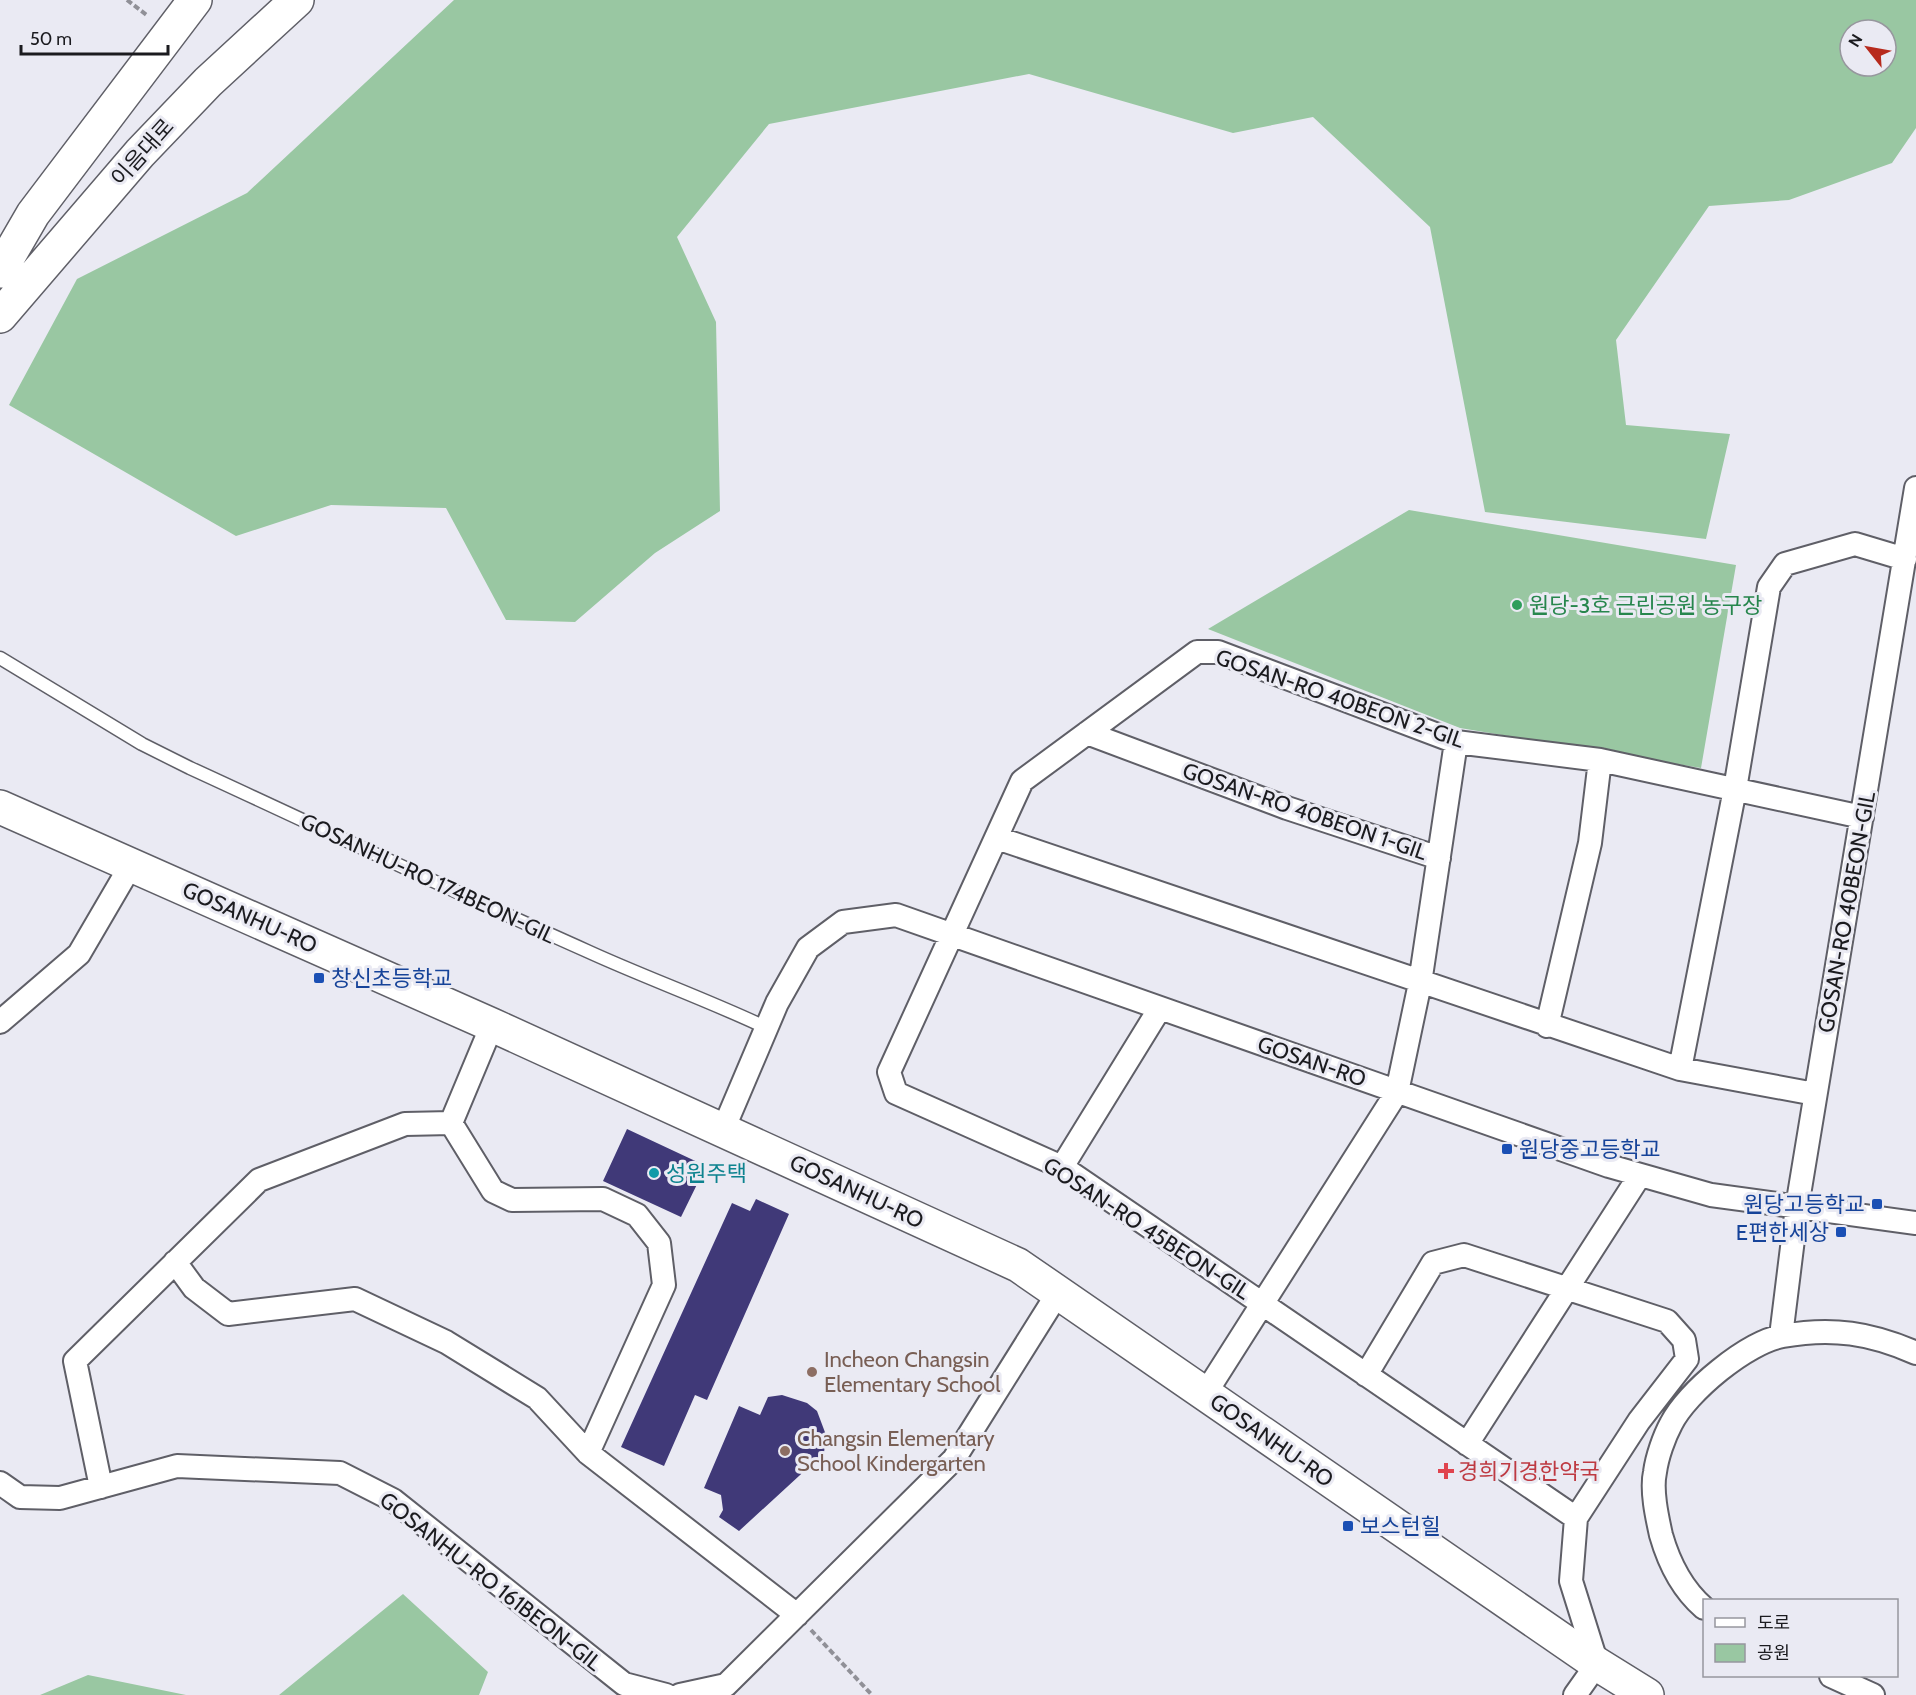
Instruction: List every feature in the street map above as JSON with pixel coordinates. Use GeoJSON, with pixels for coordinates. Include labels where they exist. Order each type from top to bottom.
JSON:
{"type":"FeatureCollection","features":[{"type":"Feature","properties":{"kind":"main road","name":"이음대로"},"geometry":{"type":"LineString","coordinates":[[0,271],[33,214],[195,0]]}},
{"type":"Feature","properties":{"kind":"main road","name":"이음대로"},"geometry":{"type":"LineString","coordinates":[[0,316],[140,153],[208,82],[297,0]]}},
{"type":"Feature","properties":{"kind":"main road","name":"GOSANHU-RO"},"geometry":{"type":"LineString","coordinates":[[0,807],[492,1025],[1018,1265],[1597,1664],[1647,1695]]}},
{"type":"Feature","properties":{"kind":"street","name":"GOSAN-RO 40BEON-GIL"},"geometry":{"type":"LineString","coordinates":[[1781,1336],[1797,1207],[1916,488]]}},
{"type":"Feature","properties":{"kind":"street"},"geometry":{"type":"LineString","coordinates":[[1680,1070],[1735,789],[1769,587],[1785,564],[1854,544],[1905,559]]}},
{"type":"Feature","properties":{"kind":"street","name":"GOSAN-RO 40BEON 2-GIL"},"geometry":{"type":"LineString","coordinates":[[954,935],[1022,781],[1197,652],[1218,652],[1456,742],[1600,760],[1862,817]]}},
{"type":"Feature","properties":{"kind":"street","name":"GOSAN-RO 40BEON 1-GIL"},"geometry":{"type":"LineString","coordinates":[[1087,733],[1287,808],[1439,858],[1420,982],[1398,1092]]}},
{"type":"Feature","properties":{"kind":"street"},"geometry":{"type":"LineString","coordinates":[[1439,858],[1456,742]]}},
{"type":"Feature","properties":{"kind":"street"},"geometry":{"type":"LineString","coordinates":[[1547,1026],[1590,843],[1600,760]]}},
{"type":"Feature","properties":{"kind":"street"},"geometry":{"type":"LineString","coordinates":[[997,838],[1680,1070],[1815,1094]]}},
{"type":"Feature","properties":{"kind":"street"},"geometry":{"type":"LineString","coordinates":[[0,1022],[79,954],[131,865]]}},
{"type":"Feature","properties":{"kind":"street","name":"GOSAN-RO"},"geometry":{"type":"LineString","coordinates":[[767,1028],[808,948],[843,922],[896,915],[1640,1175],[1712,1195],[1916,1223]]}},
{"type":"Feature","properties":{"kind":"street","name":"GOSAN-RO 45BEON-GIL"},"geometry":{"type":"LineString","coordinates":[[954,935],[890,1072],[896,1093],[1062,1167],[1576,1518]]}},
{"type":"Feature","properties":{"kind":"street"},"geometry":{"type":"LineString","coordinates":[[1062,1167],[1160,1008]]}},
{"type":"Feature","properties":{"kind":"street"},"geometry":{"type":"LineString","coordinates":[[451,1123],[492,1025]]}},
{"type":"Feature","properties":{"kind":"street"},"geometry":{"type":"LineString","coordinates":[[723,1130],[767,1028]]}},
{"type":"Feature","properties":{"kind":"street"},"geometry":{"type":"LineString","coordinates":[[1205,1394],[1398,1092]]}},
{"type":"Feature","properties":{"kind":"street"},"geometry":{"type":"LineString","coordinates":[[101,1487],[75,1361],[259,1180],[405,1124],[451,1123]]}},
{"type":"Feature","properties":{"kind":"street"},"geometry":{"type":"LineString","coordinates":[[451,1123],[494,1191],[512,1200],[603,1199],[637,1215],[659,1243],[664,1285],[588,1453]]}},
{"type":"Feature","properties":{"kind":"street"},"geometry":{"type":"LineString","coordinates":[[1467,1444],[1565,1288],[1640,1175]]}},
{"type":"Feature","properties":{"kind":"street"},"geometry":{"type":"LineString","coordinates":[[1366,1375],[1433,1263],[1464,1255],[1667,1321],[1684,1340],[1687,1359],[1639,1421],[1576,1518],[1571,1581],[1597,1664],[1575,1695]]}},
{"type":"Feature","properties":{"kind":"street"},"geometry":{"type":"LineString","coordinates":[[176,1262],[194,1288],[228,1314],[355,1299],[446,1342],[537,1398],[588,1453],[797,1615]]}},
{"type":"Feature","properties":{"kind":"street"},"geometry":{"type":"LineString","coordinates":[[680,1695],[726,1685],[954,1459],[1058,1293]]}},
{"type":"Feature","properties":{"kind":"street"},"geometry":{"type":"LineString","coordinates":[[1703,1607],[1693,1599],[1669,1561],[1658,1523],[1654,1473],[1671,1423],[1708,1379],[1744,1353],[1781,1336],[1844,1330],[1893,1343],[1916,1353]]}},
{"type":"Feature","properties":{"kind":"street","name":"GOSANHU-RO 161BEON-GIL"},"geometry":{"type":"LineString","coordinates":[[0,1483],[20,1497],[60,1498],[177,1466],[340,1473],[393,1500],[624,1684],[666,1695]]}},
{"type":"Feature","properties":{"kind":"street"},"geometry":{"type":"LineString","coordinates":[[1833,1677],[1873,1695]]}},
{"type":"Feature","properties":{"kind":"lane","name":"GOSANHU-RO 174BEON-GIL"},"geometry":{"type":"LineString","coordinates":[[0,658],[142,744],[190,768],[637,974],[718,1005],[767,1028]]}},
{"type":"Feature","properties":{"kind":"path"},"geometry":{"type":"LineString","coordinates":[[127,0],[148,16]]}},
{"type":"Feature","properties":{"kind":"path"},"geometry":{"type":"LineString","coordinates":[[797,1615],[872,1695]]}},
{"type":"Feature","properties":{"kind":"green space"},"geometry":{"type":"Polygon","coordinates":[[[454,0],[1916,0],[1916,128],[1892,163],[1789,200],[1709,206],[1616,340],[1626,425],[1730,434],[1706,539],[1485,512],[1430,227],[1313,117],[1233,133],[1029,74],[769,124],[677,237],[716,322],[720,511],[655,553],[575,622],[506,620],[446,508],[331,505],[236,536],[9,405],[77,279],[247,193],[454,0]]]}},
{"type":"Feature","properties":{"kind":"green space"},"geometry":{"type":"Polygon","coordinates":[[[1409,510],[1736,565],[1701,768],[1460,728],[1208,629],[1409,510]]]}},
{"type":"Feature","properties":{"kind":"green space"},"geometry":{"type":"Polygon","coordinates":[[[403,1594],[488,1672],[479,1695],[279,1695],[403,1594]]]}},
{"type":"Feature","properties":{"kind":"green space"},"geometry":{"type":"Polygon","coordinates":[[[88,1675],[186,1695],[40,1695],[88,1675]]]}},
{"type":"Feature","properties":{"kind":"building","name":"성원주택"},"geometry":{"type":"Polygon","coordinates":[[[627,1129],[706,1166],[681,1217],[603,1181],[627,1129]]]}},
{"type":"Feature","properties":{"kind":"building"},"geometry":{"type":"Polygon","coordinates":[[[756,1199],[789,1214],[707,1400],[695,1395],[664,1466],[621,1447],[732,1203],[750,1211],[756,1199]]]}},
{"type":"Feature","properties":{"kind":"building"},"geometry":{"type":"Polygon","coordinates":[[[782,1395],[807,1403],[817,1411],[826,1435],[824,1453],[739,1531],[719,1517],[723,1510],[721,1495],[704,1488],[739,1406],[760,1415],[768,1397],[782,1395]]]}},
{"type":"Feature","properties":{"kind":"place","name":"원당-3호 근린공원 농구장"},"geometry":{"type":"Point","coordinates":[1517,605]}},
{"type":"Feature","properties":{"kind":"place","name":"창신초등학교"},"geometry":{"type":"Point","coordinates":[319,978]}},
{"type":"Feature","properties":{"kind":"place","name":"원당중고등학교"},"geometry":{"type":"Point","coordinates":[1507,1149]}},
{"type":"Feature","properties":{"kind":"place","name":"성원주택"},"geometry":{"type":"Point","coordinates":[654,1173]}},
{"type":"Feature","properties":{"kind":"place","name":"원당고등학교"},"geometry":{"type":"Point","coordinates":[1877,1204]}},
{"type":"Feature","properties":{"kind":"place","name":"E편한세상"},"geometry":{"type":"Point","coordinates":[1841,1232]}},
{"type":"Feature","properties":{"kind":"place","name":"Incheon Changsin Elementary School"},"geometry":{"type":"Point","coordinates":[812,1372]}},
{"type":"Feature","properties":{"kind":"place","name":"Changsin Elementary School Kindergarten"},"geometry":{"type":"Point","coordinates":[785,1451]}},
{"type":"Feature","properties":{"kind":"place","name":"경희기경한약국"},"geometry":{"type":"Point","coordinates":[1446,1471]}},
{"type":"Feature","properties":{"kind":"place","name":"보스턴힐"},"geometry":{"type":"Point","coordinates":[1348,1526]}}]}
